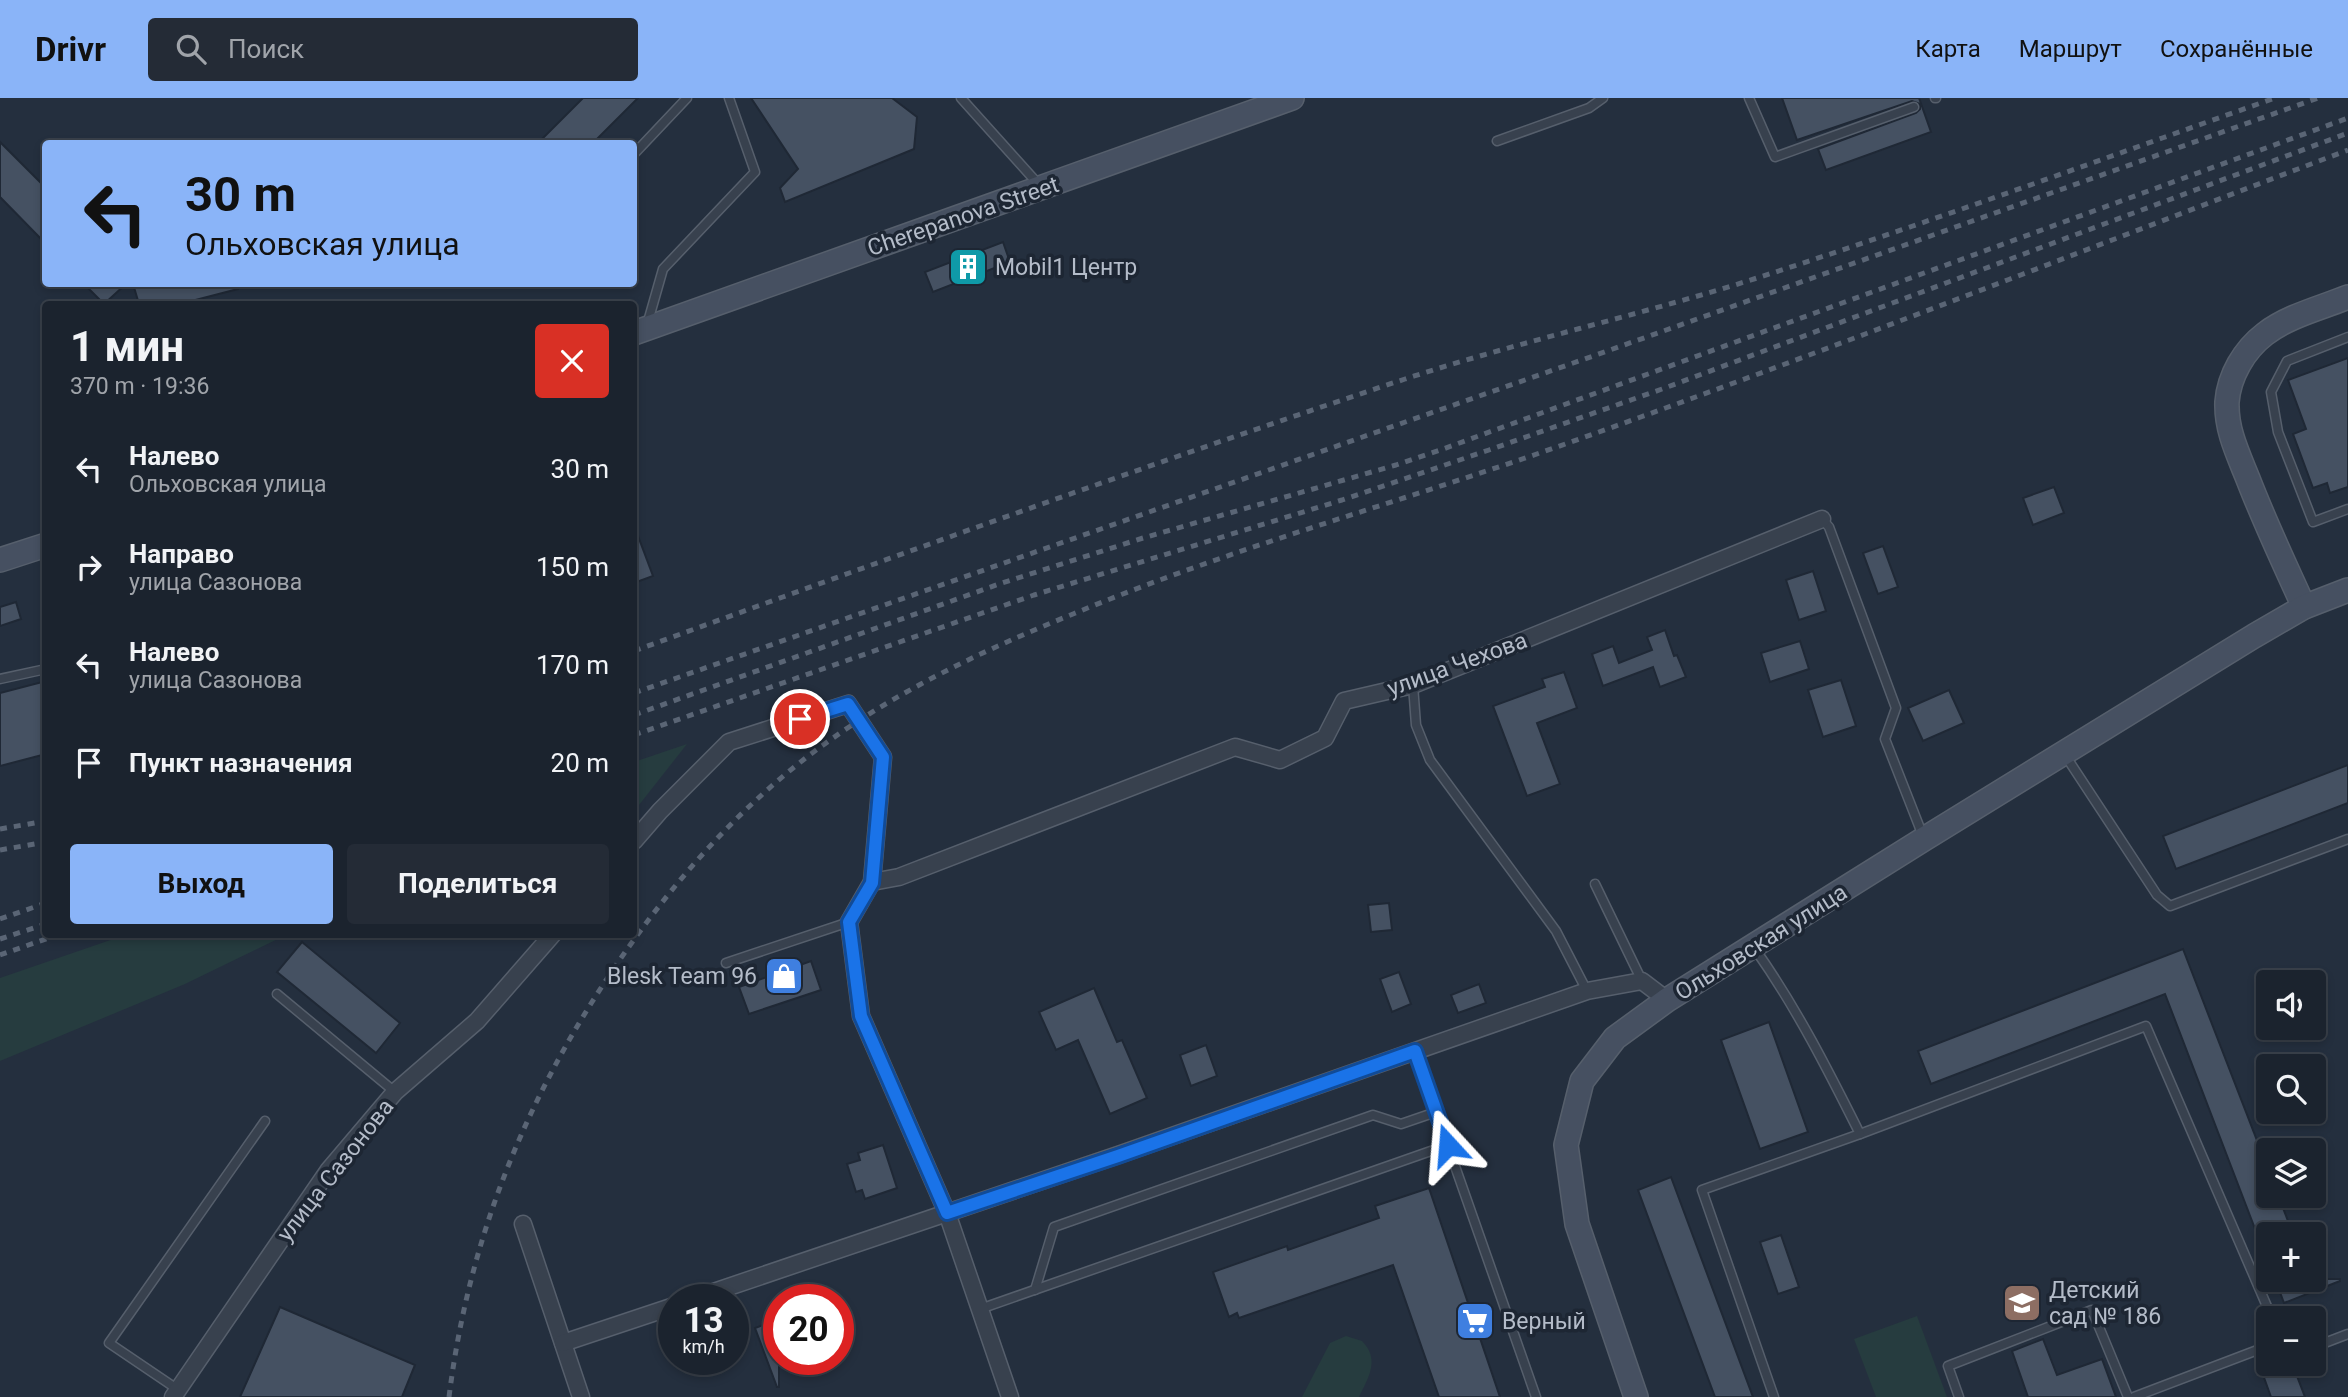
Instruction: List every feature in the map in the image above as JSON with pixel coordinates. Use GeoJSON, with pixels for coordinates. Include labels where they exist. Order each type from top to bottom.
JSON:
{"type":"FeatureCollection","features":[{"type":"Feature","properties":{"kind":"street","name":"Cherepanova Street"},"geometry":{"type":"LineString","coordinates":[[640,331],[1292,98]]}},
{"type":"Feature","properties":{"kind":"street"},"geometry":{"type":"LineString","coordinates":[[2304,607],[2261,513],[2231,436],[2227,404],[2230,383],[2239,363],[2254,343],[2267,332],[2294,318],[2348,297]]}},
{"type":"Feature","properties":{"kind":"street","name":"улица Чехова"},"geometry":{"type":"LineString","coordinates":[[872,883],[899,877],[1235,747],[1280,760],[1325,738],[1344,701],[1413,685],[1822,519]]}},
{"type":"Feature","properties":{"kind":"street"},"geometry":{"type":"LineString","coordinates":[[0,560],[42,546]]}},
{"type":"Feature","properties":{"kind":"street","name":"Ольховская улица"},"geometry":{"type":"LineString","coordinates":[[737,1284],[1118,1156],[1587,991],[1642,981],[1667,1000],[1754,948],[2063,752],[2304,607],[2348,591]]}},
{"type":"Feature","properties":{"kind":"street"},"geometry":{"type":"LineString","coordinates":[[637,838],[729,742],[848,704],[883,757],[872,883],[849,922],[861,1016],[947,1213],[1010,1397]]}},
{"type":"Feature","properties":{"kind":"street","name":"улица Сазонова"},"geometry":{"type":"LineString","coordinates":[[175,1393],[328,1171],[395,1092],[477,1021],[550,938]]}},
{"type":"Feature","properties":{"kind":"street"},"geometry":{"type":"LineString","coordinates":[[1636,1397],[1577,1224],[1566,1145],[1582,1081],[1615,1038],[1667,1000]]}},
{"type":"Feature","properties":{"kind":"street"},"geometry":{"type":"LineString","coordinates":[[523,1223],[581,1397]]}},
{"type":"Feature","properties":{"kind":"street"},"geometry":{"type":"LineString","coordinates":[[563,1343],[658,1311]]}},
{"type":"Feature","properties":{"kind":"lane"},"geometry":{"type":"LineString","coordinates":[[637,151],[687,98]]}},
{"type":"Feature","properties":{"kind":"lane"},"geometry":{"type":"LineString","coordinates":[[640,331],[663,269],[755,172],[729,98]]}},
{"type":"Feature","properties":{"kind":"lane"},"geometry":{"type":"LineString","coordinates":[[961,98],[1042,188]]}},
{"type":"Feature","properties":{"kind":"lane"},"geometry":{"type":"LineString","coordinates":[[1497,141],[1589,108],[1603,98]]}},
{"type":"Feature","properties":{"kind":"lane"},"geometry":{"type":"LineString","coordinates":[[1749,98],[1775,158],[1914,107]]}},
{"type":"Feature","properties":{"kind":"lane"},"geometry":{"type":"LineString","coordinates":[[2348,337],[2287,361],[2271,393],[2278,432],[2313,522],[2348,509]]}},
{"type":"Feature","properties":{"kind":"lane"},"geometry":{"type":"LineString","coordinates":[[1822,519],[1829,527],[1896,708],[1885,739],[1924,839]]}},
{"type":"Feature","properties":{"kind":"lane"},"geometry":{"type":"LineString","coordinates":[[0,679],[42,670]]}},
{"type":"Feature","properties":{"kind":"lane"},"geometry":{"type":"LineString","coordinates":[[1413,685],[1416,725],[1430,761],[1556,931],[1587,991]]}},
{"type":"Feature","properties":{"kind":"lane"},"geometry":{"type":"LineString","coordinates":[[2063,752],[2157,895],[2170,906],[2348,839]]}},
{"type":"Feature","properties":{"kind":"lane"},"geometry":{"type":"LineString","coordinates":[[1595,884],[1642,981]]}},
{"type":"Feature","properties":{"kind":"lane"},"geometry":{"type":"LineString","coordinates":[[726,963],[849,922]]}},
{"type":"Feature","properties":{"kind":"lane"},"geometry":{"type":"LineString","coordinates":[[1754,948],[1820,1054],[1860,1134]]}},
{"type":"Feature","properties":{"kind":"lane"},"geometry":{"type":"LineString","coordinates":[[277,994],[395,1092]]}},
{"type":"Feature","properties":{"kind":"lane"},"geometry":{"type":"LineString","coordinates":[[1774,1397],[1702,1190],[1860,1134],[2146,1026],[2267,1306]]}},
{"type":"Feature","properties":{"kind":"lane"},"geometry":{"type":"LineString","coordinates":[[1415,1051],[1536,1397]]}},
{"type":"Feature","properties":{"kind":"lane"},"geometry":{"type":"LineString","coordinates":[[1035,1290],[1054,1227],[1373,1115],[1401,1124],[1436,1112]]}},
{"type":"Feature","properties":{"kind":"lane"},"geometry":{"type":"LineString","coordinates":[[175,1393],[109,1343],[265,1121]]}},
{"type":"Feature","properties":{"kind":"lane"},"geometry":{"type":"LineString","coordinates":[[981,1309],[1448,1145]]}},
{"type":"Feature","properties":{"kind":"lane"},"geometry":{"type":"LineString","coordinates":[[1959,1397],[1948,1366],[2092,1310],[2128,1397]]}},
{"type":"Feature","properties":{"kind":"lane"},"geometry":{"type":"LineString","coordinates":[[2326,1342],[2348,1334]]}},
{"type":"Feature","properties":{"kind":"lane"},"geometry":{"type":"LineString","coordinates":[[2134,1397],[2256,1351]]}},
{"type":"Feature","properties":{"kind":"green space"},"geometry":{"type":"Polygon","coordinates":[[[687,744],[637,807],[637,761],[687,744]]]}},
{"type":"Feature","properties":{"kind":"green space"},"geometry":{"type":"Polygon","coordinates":[[[116,938],[280,938],[185,984],[0,1061],[0,978],[116,938]]]}},
{"type":"Feature","properties":{"kind":"green space"},"geometry":{"type":"Polygon","coordinates":[[[1917,1316],[1947,1397],[1876,1397],[1854,1339],[1917,1316]]]}},
{"type":"Feature","properties":{"kind":"green space"},"geometry":{"type":"Polygon","coordinates":[[[1346,1336],[1362,1341],[1371,1355],[1371,1368],[1359,1397],[1302,1397],[1330,1343],[1346,1336]]]}},
{"type":"Feature","properties":{"kind":"building"},"geometry":{"type":"Polygon","coordinates":[[[583,98],[638,98],[596,140],[541,140],[583,98]]]}},
{"type":"Feature","properties":{"kind":"building"},"geometry":{"type":"Polygon","coordinates":[[[751,98],[892,98],[917,117],[914,149],[785,202],[780,188],[798,169],[751,98]]]}},
{"type":"Feature","properties":{"kind":"building"},"geometry":{"type":"Polygon","coordinates":[[[1782,98],[1919,98],[1931,132],[1826,170],[1818,149],[1916,113],[1920,104],[1912,101],[1797,140],[1782,98]]]}},
{"type":"Feature","properties":{"kind":"building"},"geometry":{"type":"Polygon","coordinates":[[[0,142],[42,184],[42,240],[0,197],[0,142]]]}},
{"type":"Feature","properties":{"kind":"building","name":"Mobil1 Центр"},"geometry":{"type":"Polygon","coordinates":[[[1003,242],[1010,262],[933,292],[925,272],[1003,242]]]}},
{"type":"Feature","properties":{"kind":"building"},"geometry":{"type":"Polygon","coordinates":[[[87,287],[123,287],[107,301],[101,301],[87,287]]]}},
{"type":"Feature","properties":{"kind":"building"},"geometry":{"type":"Polygon","coordinates":[[[134,287],[238,289],[192,301],[138,301],[134,287]]]}},
{"type":"Feature","properties":{"kind":"building"},"geometry":{"type":"Polygon","coordinates":[[[2348,358],[2348,487],[2330,493],[2327,483],[2313,488],[2293,434],[2306,429],[2288,380],[2348,358]]]}},
{"type":"Feature","properties":{"kind":"building"},"geometry":{"type":"Polygon","coordinates":[[[2054,487],[2064,513],[2033,525],[2023,498],[2054,487]]]}},
{"type":"Feature","properties":{"kind":"building"},"geometry":{"type":"Polygon","coordinates":[[[637,533],[653,576],[637,582],[637,533]]]}},
{"type":"Feature","properties":{"kind":"building"},"geometry":{"type":"Polygon","coordinates":[[[1883,546],[1898,587],[1878,594],[1863,553],[1883,546]]]}},
{"type":"Feature","properties":{"kind":"building"},"geometry":{"type":"Polygon","coordinates":[[[1813,571],[1826,611],[1799,620],[1786,580],[1813,571]]]}},
{"type":"Feature","properties":{"kind":"building"},"geometry":{"type":"Polygon","coordinates":[[[16,602],[21,619],[0,626],[0,607],[16,602]]]}},
{"type":"Feature","properties":{"kind":"building"},"geometry":{"type":"Polygon","coordinates":[[[1665,630],[1674,656],[1677,655],[1686,677],[1660,687],[1653,667],[1603,686],[1592,654],[1613,646],[1619,663],[1652,650],[1647,637],[1665,630]]]}},
{"type":"Feature","properties":{"kind":"building"},"geometry":{"type":"Polygon","coordinates":[[[1800,641],[1809,669],[1770,682],[1761,653],[1800,641]]]}},
{"type":"Feature","properties":{"kind":"building"},"geometry":{"type":"Polygon","coordinates":[[[1564,672],[1577,708],[1537,723],[1560,784],[1527,796],[1493,706],[1545,687],[1542,679],[1564,672]]]}},
{"type":"Feature","properties":{"kind":"building"},"geometry":{"type":"Polygon","coordinates":[[[1841,680],[1856,726],[1823,737],[1808,690],[1841,680]]]}},
{"type":"Feature","properties":{"kind":"building"},"geometry":{"type":"Polygon","coordinates":[[[42,682],[42,755],[0,766],[0,693],[42,682]]]}},
{"type":"Feature","properties":{"kind":"building"},"geometry":{"type":"Polygon","coordinates":[[[1949,690],[1964,723],[1923,741],[1908,708],[1949,690]]]}},
{"type":"Feature","properties":{"kind":"building"},"geometry":{"type":"Polygon","coordinates":[[[2348,765],[2348,803],[2176,869],[2163,836],[2348,765]]]}},
{"type":"Feature","properties":{"kind":"building"},"geometry":{"type":"Polygon","coordinates":[[[1389,903],[1392,930],[1371,932],[1368,905],[1389,903]]]}},
{"type":"Feature","properties":{"kind":"building"},"geometry":{"type":"Polygon","coordinates":[[[302,942],[400,1023],[376,1053],[277,972],[302,942]]]}},
{"type":"Feature","properties":{"kind":"building"},"geometry":{"type":"Polygon","coordinates":[[[2183,949],[2256,1138],[2256,1208],[2283,1208],[2288,1222],[2256,1222],[2256,1231],[2165,994],[1931,1084],[1918,1051],[2183,949]]]}},
{"type":"Feature","properties":{"kind":"building"},"geometry":{"type":"Polygon","coordinates":[[[811,961],[821,990],[749,1014],[739,987],[811,961]]]}},
{"type":"Feature","properties":{"kind":"building"},"geometry":{"type":"Polygon","coordinates":[[[1399,972],[1411,1004],[1392,1012],[1380,979],[1399,972]]]}},
{"type":"Feature","properties":{"kind":"building"},"geometry":{"type":"Polygon","coordinates":[[[1479,984],[1486,1003],[1458,1013],[1451,995],[1479,984]]]}},
{"type":"Feature","properties":{"kind":"building"},"geometry":{"type":"Polygon","coordinates":[[[1094,988],[1117,1042],[1122,1040],[1147,1098],[1110,1114],[1078,1040],[1056,1050],[1039,1012],[1094,988]]]}},
{"type":"Feature","properties":{"kind":"building"},"geometry":{"type":"Polygon","coordinates":[[[1769,1022],[1808,1132],[1760,1149],[1721,1040],[1769,1022]]]}},
{"type":"Feature","properties":{"kind":"building"},"geometry":{"type":"Polygon","coordinates":[[[1206,1045],[1217,1076],[1191,1086],[1180,1055],[1206,1045]]]}},
{"type":"Feature","properties":{"kind":"building"},"geometry":{"type":"Polygon","coordinates":[[[883,1145],[897,1188],[865,1199],[862,1190],[856,1192],[847,1164],[860,1160],[858,1153],[883,1145]]]}},
{"type":"Feature","properties":{"kind":"building"},"geometry":{"type":"Polygon","coordinates":[[[1671,1177],[1753,1397],[1715,1397],[1638,1190],[1671,1177]]]}},
{"type":"Feature","properties":{"kind":"building"},"geometry":{"type":"Polygon","coordinates":[[[1429,1188],[1500,1397],[1439,1397],[1393,1265],[1239,1318],[1237,1313],[1229,1317],[1213,1272],[1287,1246],[1288,1250],[1379,1218],[1375,1206],[1429,1188]]]}},
{"type":"Feature","properties":{"kind":"building"},"geometry":{"type":"Polygon","coordinates":[[[1781,1235],[1799,1287],[1778,1294],[1760,1242],[1781,1235]]]}},
{"type":"Feature","properties":{"kind":"building"},"geometry":{"type":"Polygon","coordinates":[[[2326,1279],[2340,1281],[2326,1286],[2326,1279]]]}},
{"type":"Feature","properties":{"kind":"building"},"geometry":{"type":"Polygon","coordinates":[[[2280,1292],[2312,1292],[2284,1303],[2280,1292]]]}},
{"type":"Feature","properties":{"kind":"building"},"geometry":{"type":"Polygon","coordinates":[[[280,1307],[415,1365],[402,1397],[240,1397],[280,1307]]]}},
{"type":"Feature","properties":{"kind":"building"},"geometry":{"type":"Polygon","coordinates":[[[763,1325],[763,1349],[755,1328],[763,1325]]]}},
{"type":"Feature","properties":{"kind":"building"},"geometry":{"type":"Polygon","coordinates":[[[2043,1339],[2057,1375],[2102,1359],[2116,1397],[2028,1397],[2012,1351],[2043,1339]]]}},
{"type":"Feature","properties":{"kind":"building"},"geometry":{"type":"Polygon","coordinates":[[[773,1375],[779,1375],[777,1387],[773,1375]]]}},
{"type":"Feature","properties":{"kind":"building"},"geometry":{"type":"Polygon","coordinates":[[[2263,1376],[2297,1376],[2305,1397],[2271,1397],[2263,1376]]]}},
{"type":"Feature","properties":{"kind":"railway"},"geometry":{"type":"LineString","coordinates":[[637,650],[1018,512],[1405,379],[1757,278],[1952,213],[2275,98]]}},
{"type":"Feature","properties":{"kind":"railway"},"geometry":{"type":"LineString","coordinates":[[637,692],[2318,98]]}},
{"type":"Feature","properties":{"kind":"railway"},"geometry":{"type":"LineString","coordinates":[[637,714],[999,584],[1143,538],[1443,449],[2348,118]]}},
{"type":"Feature","properties":{"kind":"railway"},"geometry":{"type":"LineString","coordinates":[[637,734],[1034,595],[1342,500],[1489,450],[1662,389],[2348,133]]}},
{"type":"Feature","properties":{"kind":"railway"},"geometry":{"type":"LineString","coordinates":[[637,935],[716,840],[775,783],[807,757],[870,714],[935,676],[969,660],[1038,629],[1191,569],[1494,469],[1654,412],[2348,150]]}},
{"type":"Feature","properties":{"kind":"railway"},"geometry":{"type":"LineString","coordinates":[[0,829],[42,822]]}},
{"type":"Feature","properties":{"kind":"railway"},"geometry":{"type":"LineString","coordinates":[[0,850],[42,843]]}},
{"type":"Feature","properties":{"kind":"railway"},"geometry":{"type":"LineString","coordinates":[[0,919],[42,904]]}},
{"type":"Feature","properties":{"kind":"railway"},"geometry":{"type":"LineString","coordinates":[[0,939],[42,925]]}},
{"type":"Feature","properties":{"kind":"railway"},"geometry":{"type":"LineString","coordinates":[[0,955],[49,938]]}},
{"type":"Feature","properties":{"kind":"railway"},"geometry":{"type":"LineString","coordinates":[[449,1397],[468,1292],[498,1192],[518,1143],[564,1048],[635,938]]}},
{"type":"Feature","properties":{"kind":"place","name":"Mobil1 Центр"},"geometry":{"type":"Point","coordinates":[968,267]}},
{"type":"Feature","properties":{"kind":"place","name":"Blesk Team 96"},"geometry":{"type":"Point","coordinates":[784,976]}},
{"type":"Feature","properties":{"kind":"place","name":"Детский сад № 186"},"geometry":{"type":"Point","coordinates":[2022,1303]}},
{"type":"Feature","properties":{"kind":"place","name":"Верный"},"geometry":{"type":"Point","coordinates":[1475,1321]}},
{"type":"Feature","properties":{"kind":"route"},"geometry":{"type":"LineString","coordinates":[[800,719],[848,704],[883,757],[872,883],[849,922],[861,1016],[947,1213],[1415,1051],[1448,1145]]}}]}
